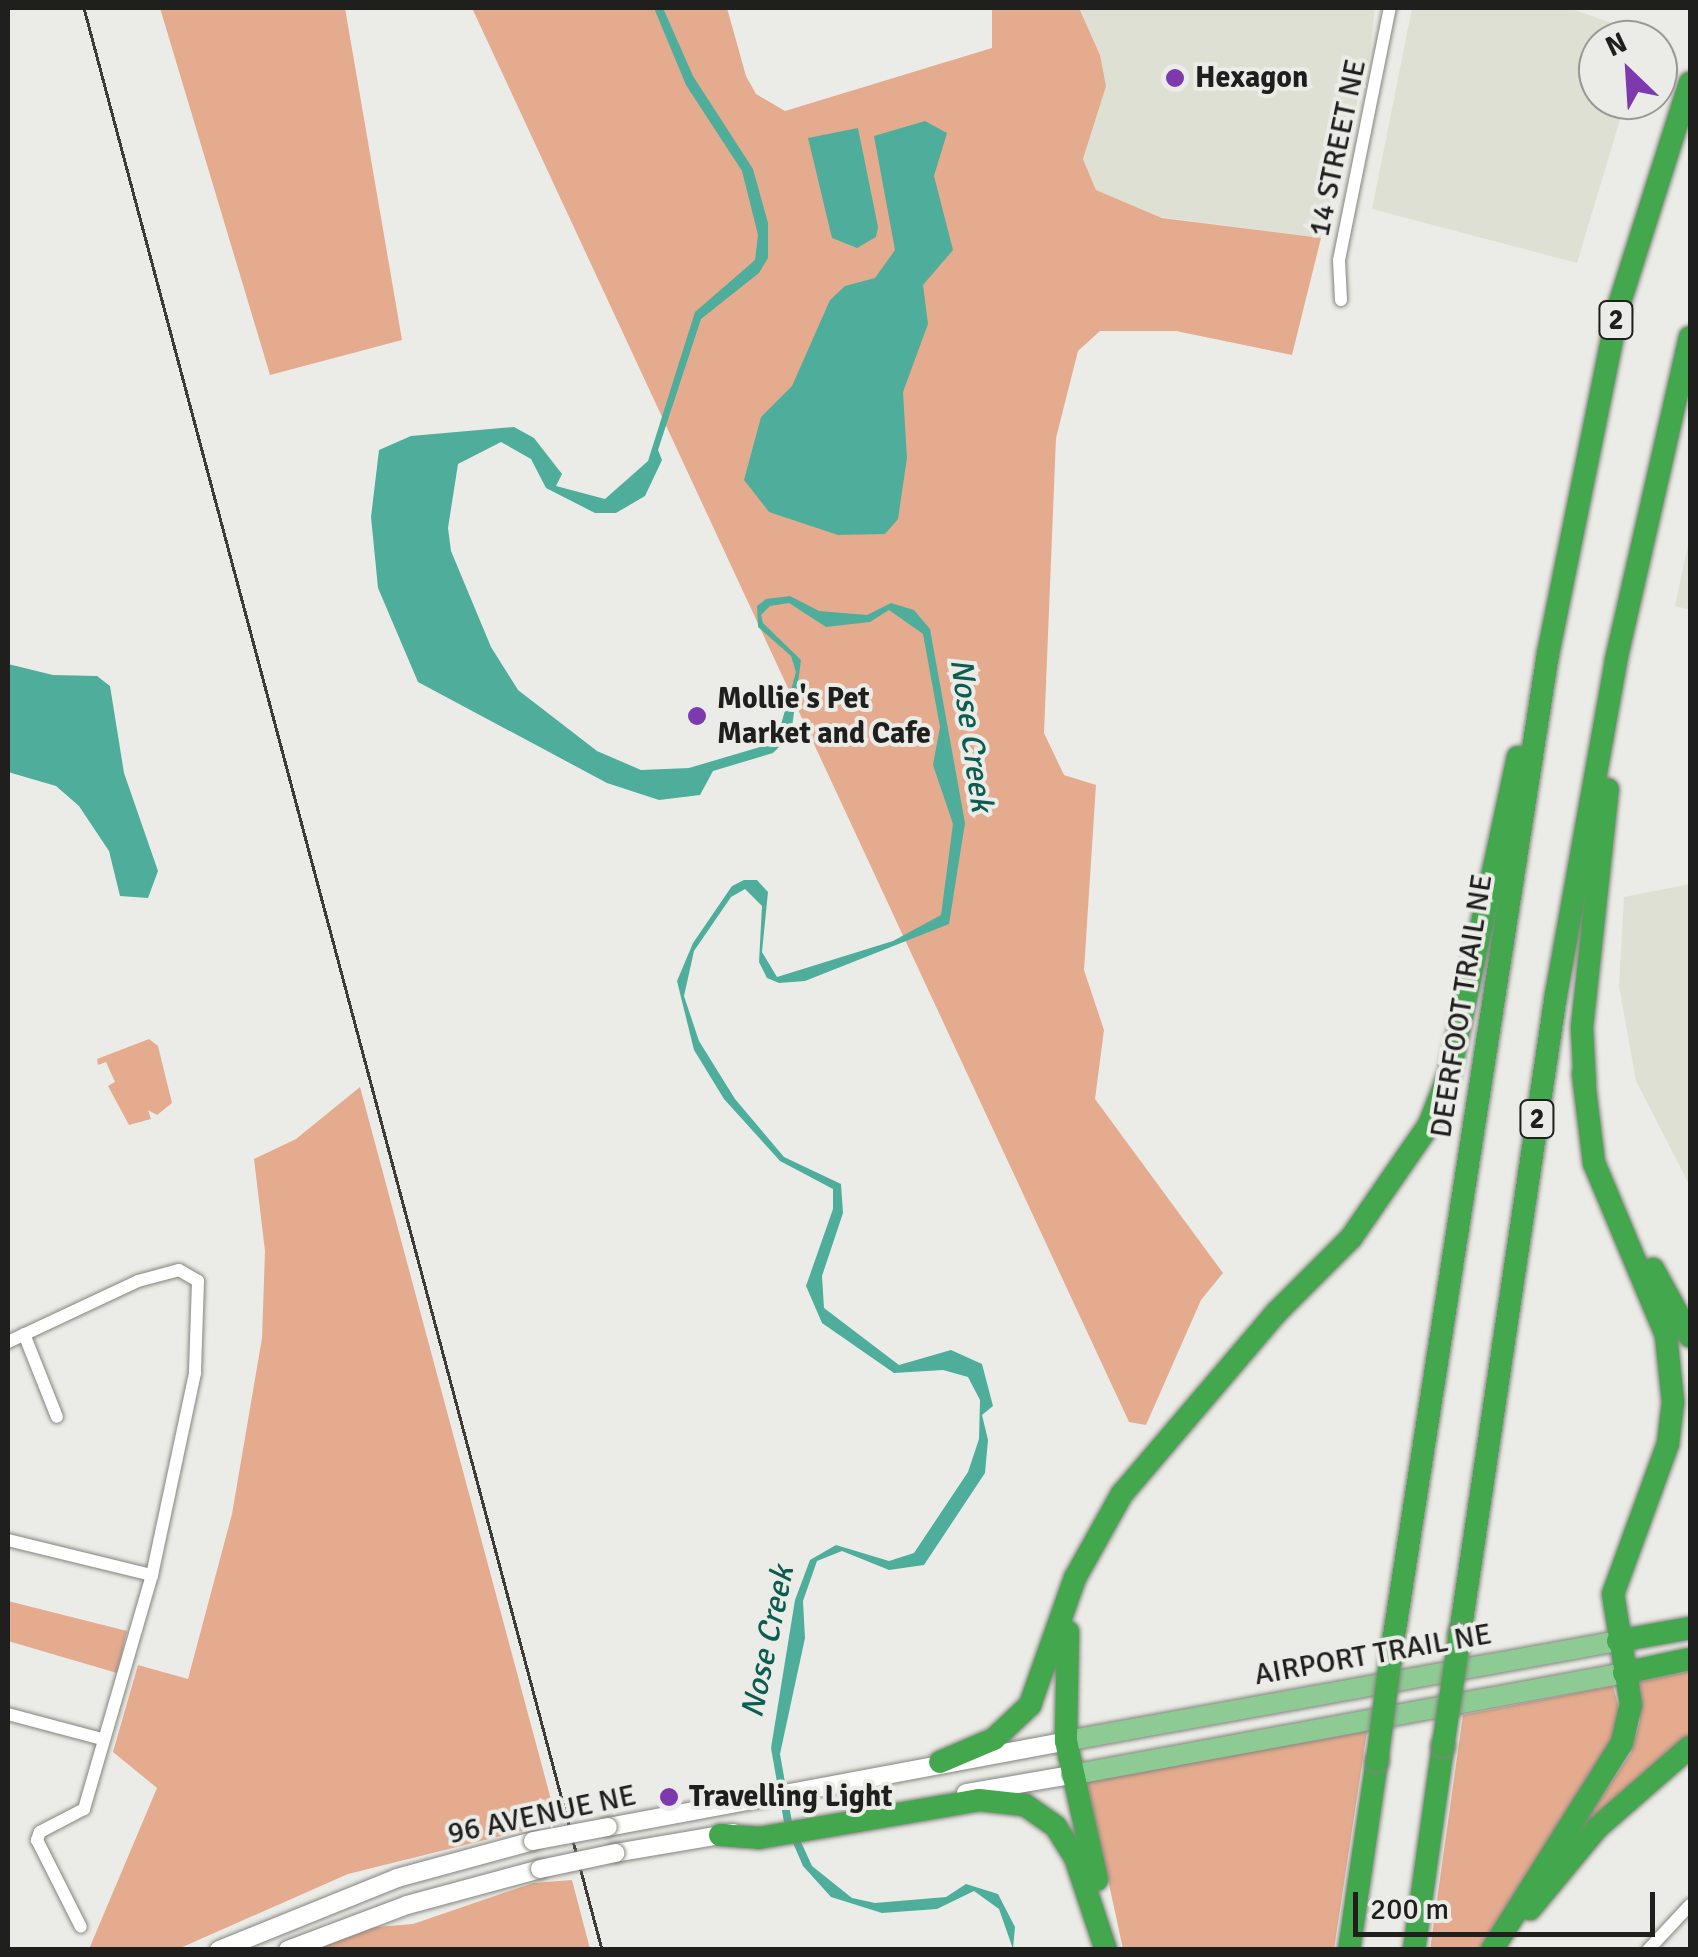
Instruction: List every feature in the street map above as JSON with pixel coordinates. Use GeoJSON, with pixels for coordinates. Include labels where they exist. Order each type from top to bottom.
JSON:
{"type":"FeatureCollection","features":[{"type":"Feature","properties":{"kind":"highway","name":"DEERFOOT TRAIL NE"},"geometry":{"type":"LineString","coordinates":[[1349,1950],[1548,654],[1619,305],[1690,83]]}},
{"type":"Feature","properties":{"kind":"highway","name":"2"},"geometry":{"type":"LineString","coordinates":[[1414,1950],[1556,995],[1631,607],[1690,337]]}},
{"type":"Feature","properties":{"kind":"highway"},"geometry":{"type":"LineString","coordinates":[[1492,1950],[1622,1744],[1632,1705],[1618,1641],[1618,1567],[1668,1444],[1673,1378],[1660,1320],[1594,1162],[1583,1074],[1592,922],[1631,607]]}},
{"type":"Feature","properties":{"kind":"highway"},"geometry":{"type":"LineString","coordinates":[[940,1762],[994,1738],[1030,1704],[1096,1537],[1157,1448],[1350,1238],[1429,1125],[1450,1071],[1533,684],[1548,654]]}},
{"type":"Feature","properties":{"kind":"highway"},"geometry":{"type":"LineString","coordinates":[[1583,1074],[1614,1192],[1690,1336]]}},
{"type":"Feature","properties":{"kind":"highway"},"geometry":{"type":"LineString","coordinates":[[1096,1537],[1062,1657],[1071,1775],[1110,1950]]}},
{"type":"Feature","properties":{"kind":"highway","name":"AIRPORT TRAIL NE"},"geometry":{"type":"LineString","coordinates":[[1618,1641],[1690,1628]]}},
{"type":"Feature","properties":{"kind":"highway","name":"AIRPORT TRAIL NE"},"geometry":{"type":"LineString","coordinates":[[1624,1673],[1690,1660]]}},
{"type":"Feature","properties":{"kind":"highway"},"geometry":{"type":"LineString","coordinates":[[1504,1950],[1597,1828],[1690,1748]]}},
{"type":"Feature","properties":{"kind":"highway"},"geometry":{"type":"LineString","coordinates":[[720,1835],[759,1838],[862,1816],[980,1800],[1040,1813],[1076,1857],[1110,1950]]}},
{"type":"Feature","properties":{"kind":"main road","name":"AIRPORT TRAIL NE"},"geometry":{"type":"LineString","coordinates":[[1066,1742],[1618,1641]]}},
{"type":"Feature","properties":{"kind":"main road","name":"AIRPORT TRAIL NE"},"geometry":{"type":"LineString","coordinates":[[1071,1775],[1624,1673]]}},
{"type":"Feature","properties":{"kind":"main road","name":"96 AVENUE NE"},"geometry":{"type":"LineString","coordinates":[[218,1950],[397,1878],[533,1841],[940,1762],[1066,1742]]}},
{"type":"Feature","properties":{"kind":"main road"},"geometry":{"type":"LineString","coordinates":[[862,1816],[1071,1775]]}},
{"type":"Feature","properties":{"kind":"main road","name":"96 AVENUE NE"},"geometry":{"type":"LineString","coordinates":[[288,1950],[407,1905],[540,1869],[720,1835]]}},
{"type":"Feature","properties":{"kind":"street","name":"14 STREET NE"},"geometry":{"type":"LineString","coordinates":[[1340,300],[1339,260],[1390,8]]}},
{"type":"Feature","properties":{"kind":"street"},"geometry":{"type":"LineString","coordinates":[[8,1342],[138,1281],[179,1270],[196,1275],[195,1373],[152,1575],[84,1810],[40,1832],[37,1840],[82,1926]]}},
{"type":"Feature","properties":{"kind":"street"},"geometry":{"type":"LineString","coordinates":[[24,1334],[57,1416]]}},
{"type":"Feature","properties":{"kind":"street"},"geometry":{"type":"LineString","coordinates":[[8,1540],[152,1575]]}},
{"type":"Feature","properties":{"kind":"street"},"geometry":{"type":"LineString","coordinates":[[8,1714],[102,1739]]}},
{"type":"Feature","properties":{"kind":"street"},"geometry":{"type":"LineString","coordinates":[[1648,1950],[1690,1905]]}},
{"type":"Feature","properties":{"kind":"shaded area"},"geometry":{"type":"Polygon","coordinates":[[[160,8],[345,8],[402,340],[270,375],[160,8]]]}},
{"type":"Feature","properties":{"kind":"shaded area"},"geometry":{"type":"Polygon","coordinates":[[[472,8],[727,8],[746,76],[756,94],[785,111],[992,48],[992,8],[1079,8],[1100,55],[1106,86],[1083,159],[1096,190],[1162,218],[1321,238],[1292,355],[1176,331],[1100,331],[1078,351],[1056,438],[1044,733],[1064,775],[1096,785],[1084,970],[1104,1030],[1095,1099],[1223,1273],[1201,1300],[1146,1425],[1129,1422],[472,8]]]}},
{"type":"Feature","properties":{"kind":"shaded area"},"geometry":{"type":"Polygon","coordinates":[[[654,8],[663,8],[693,76],[753,169],[768,223],[768,258],[759,273],[701,319],[658,450],[662,460],[645,496],[616,513],[595,513],[546,488],[531,459],[501,442],[458,464],[448,528],[451,551],[491,647],[518,690],[597,751],[641,770],[689,768],[760,747],[778,735],[796,672],[791,656],[758,627],[757,606],[766,599],[790,596],[819,611],[867,615],[891,603],[914,610],[930,629],[965,823],[949,924],[805,981],[779,983],[767,978],[759,962],[762,906],[745,889],[731,897],[694,951],[684,996],[699,1041],[735,1099],[784,1157],[841,1184],[843,1213],[822,1276],[824,1308],[899,1365],[951,1350],[982,1364],[993,1406],[982,1415],[988,1440],[985,1473],[924,1565],[889,1570],[842,1551],[817,1561],[803,1601],[805,1638],[780,1754],[792,1822],[812,1866],[852,1898],[875,1903],[946,1897],[966,1884],[998,1894],[1015,1927],[1013,1949],[999,1909],[974,1891],[937,1909],[882,1913],[831,1897],[803,1866],[784,1822],[771,1748],[795,1600],[810,1560],[836,1545],[889,1561],[914,1553],[968,1472],[979,1439],[980,1400],[968,1377],[943,1370],[894,1373],[822,1323],[806,1286],[833,1209],[833,1189],[780,1161],[724,1099],[694,1050],[677,981],[693,943],[732,886],[744,880],[757,880],[768,892],[762,952],[777,977],[893,941],[941,915],[953,824],[933,765],[940,727],[923,634],[889,610],[870,622],[826,627],[789,603],[770,606],[761,615],[763,623],[801,660],[791,735],[773,753],[713,771],[700,795],[659,800],[607,783],[418,682],[378,588],[371,517],[379,450],[411,436],[514,427],[534,438],[562,474],[556,486],[605,499],[648,461],[695,312],[755,260],[758,235],[742,171],[686,85],[654,8]]]}},
{"type":"Feature","properties":{"kind":"shaded area"},"geometry":{"type":"Polygon","coordinates":[[[1079,8],[1375,8],[1370,53],[1321,238],[1160,217],[1096,190],[1083,159],[1105,86],[1100,55],[1079,8]]]}},
{"type":"Feature","properties":{"kind":"shaded area"},"geometry":{"type":"Polygon","coordinates":[[[1412,8],[1569,8],[1603,20],[1578,20],[1578,120],[1620,120],[1577,263],[1372,209],[1412,8]]]}},
{"type":"Feature","properties":{"kind":"shaded area"},"geometry":{"type":"Polygon","coordinates":[[[925,121],[947,133],[934,176],[953,250],[923,285],[928,324],[903,392],[907,458],[898,519],[885,534],[838,535],[769,512],[744,480],[761,417],[792,386],[830,300],[845,286],[875,278],[895,250],[874,136],[925,121]]]}},
{"type":"Feature","properties":{"kind":"shaded area"},"geometry":{"type":"Polygon","coordinates":[[[858,128],[878,227],[876,237],[857,248],[832,238],[808,138],[858,128]]]}},
{"type":"Feature","properties":{"kind":"shaded area"},"geometry":{"type":"Polygon","coordinates":[[[1690,535],[1690,610],[1675,606],[1690,535]]]}},
{"type":"Feature","properties":{"kind":"shaded area"},"geometry":{"type":"Polygon","coordinates":[[[8,664],[53,675],[97,676],[110,686],[124,773],[158,871],[148,898],[120,896],[109,851],[79,806],[56,786],[8,772],[8,664]]]}},
{"type":"Feature","properties":{"kind":"shaded area"},"geometry":{"type":"Polygon","coordinates":[[[1690,884],[1690,1186],[1636,1081],[1619,986],[1624,897],[1690,884]]]}},
{"type":"Feature","properties":{"kind":"shaded area"},"geometry":{"type":"Polygon","coordinates":[[[149,1039],[158,1046],[172,1103],[157,1115],[148,1110],[151,1119],[129,1125],[108,1086],[115,1082],[106,1062],[98,1065],[97,1059],[149,1039]]]}},
{"type":"Feature","properties":{"kind":"shaded area"},"geometry":{"type":"Polygon","coordinates":[[[360,1087],[557,1822],[348,1874],[178,1949],[89,1949],[157,1788],[113,1752],[138,1665],[188,1679],[232,1514],[262,1338],[265,1251],[254,1159],[296,1139],[360,1087]]]}},
{"type":"Feature","properties":{"kind":"shaded area"},"geometry":{"type":"Polygon","coordinates":[[[8,1601],[127,1631],[117,1673],[8,1641],[8,1601]]]}},
{"type":"Feature","properties":{"kind":"shaded area"},"geometry":{"type":"Polygon","coordinates":[[[1690,1671],[1690,1740],[1569,1846],[1631,1753],[1640,1721],[1638,1682],[1690,1671]]]}},
{"type":"Feature","properties":{"kind":"shaded area"},"geometry":{"type":"Polygon","coordinates":[[[1613,1686],[1619,1709],[1614,1735],[1481,1949],[1430,1950],[1463,1715],[1613,1686]]]}},
{"type":"Feature","properties":{"kind":"shaded area"},"geometry":{"type":"Polygon","coordinates":[[[1367,1731],[1334,1949],[1123,1949],[1087,1782],[1367,1731]]]}},
{"type":"Feature","properties":{"kind":"shaded area"},"geometry":{"type":"Polygon","coordinates":[[[572,1880],[590,1949],[310,1950],[364,1928],[413,1924],[533,1883],[572,1880]]]}},
{"type":"Feature","properties":{"kind":"railway"},"geometry":{"type":"LineString","coordinates":[[84,8],[602,1950]]}},
{"type":"Feature","properties":{"kind":"place","name":"Hexagon"},"geometry":{"type":"Point","coordinates":[1175,78]}},
{"type":"Feature","properties":{"kind":"place","name":"Mollie's Pet Market and Cafe"},"geometry":{"type":"Point","coordinates":[697,716]}},
{"type":"Feature","properties":{"kind":"place","name":"Travelling Light"},"geometry":{"type":"Point","coordinates":[669,1797]}},
{"type":"Feature","properties":{"kind":"water label","name":"Nose Creek"},"geometry":{"type":"Point","coordinates":[971,735]}},
{"type":"Feature","properties":{"kind":"water label","name":"Nose Creek"},"geometry":{"type":"Point","coordinates":[768,1642]}}]}
